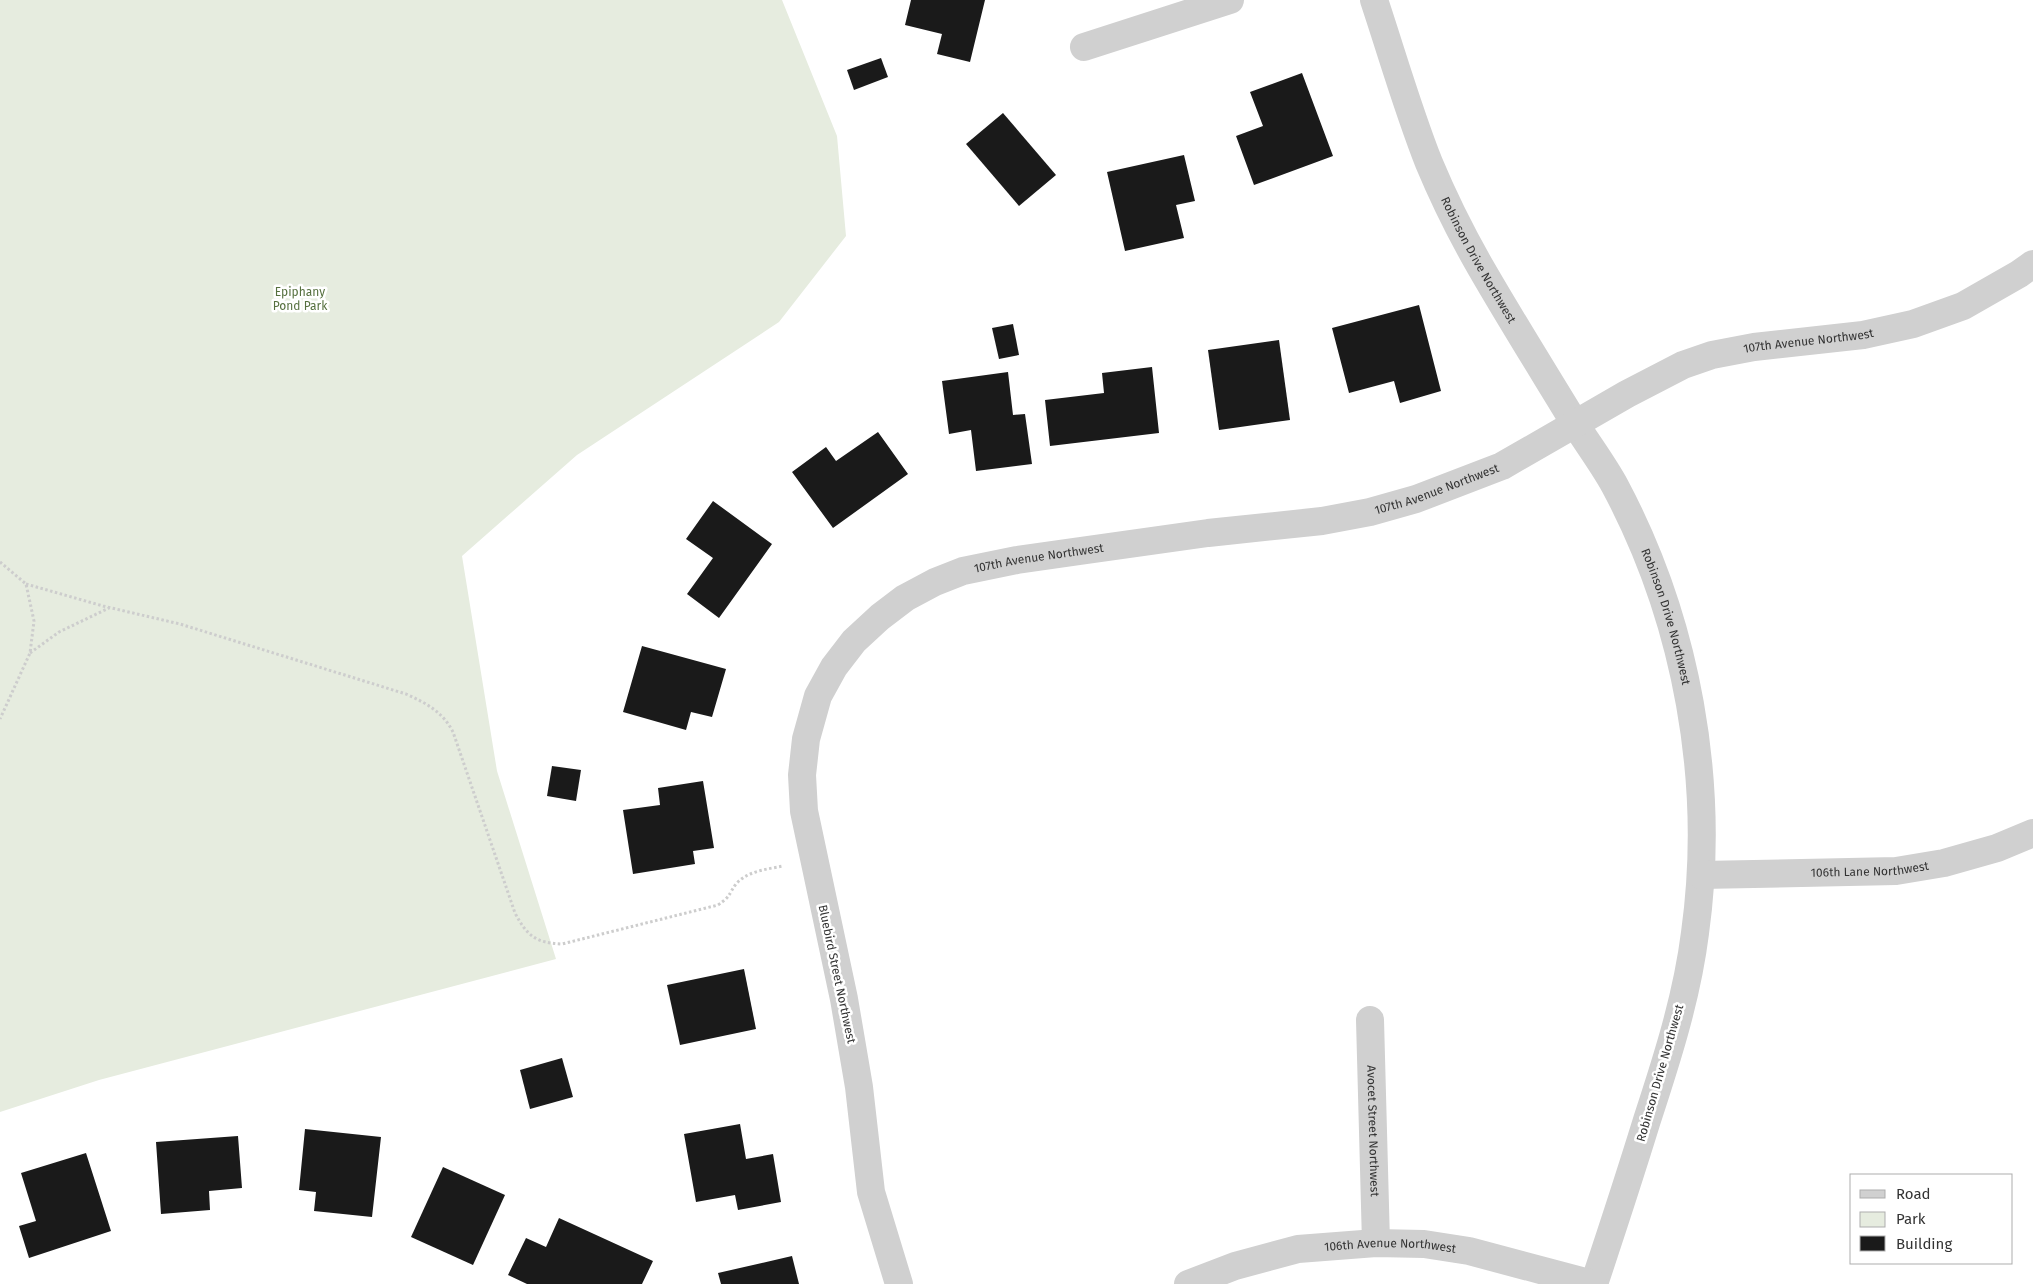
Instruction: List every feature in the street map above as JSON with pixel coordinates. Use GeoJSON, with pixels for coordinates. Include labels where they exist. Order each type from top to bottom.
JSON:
{"type":"FeatureCollection","features":[{"type":"Feature","properties":{"kind":"street"},"geometry":{"type":"LineString","coordinates":[[1084,47],[1230,0]]}},
{"type":"Feature","properties":{"kind":"street","name":"Robinson Drive Northwest"},"geometry":{"type":"LineString","coordinates":[[1374,0],[1430,164],[1455,218],[1481,268],[1614,485],[1651,565],[1673,635],[1690,703],[1702,808],[1701,875],[1695,935],[1678,1017],[1667,1058],[1593,1284]]}},
{"type":"Feature","properties":{"kind":"street","name":"107th Avenue Northwest"},"geometry":{"type":"LineString","coordinates":[[834,667],[854,641],[899,603],[934,582],[963,571],[1017,560],[1208,534],[1322,521],[1370,512],[1439,491],[1502,466],[1627,394],[1683,365],[1712,355],[1754,347],[1863,335],[1913,324],[1962,306],[2033,264]]}},
{"type":"Feature","properties":{"kind":"street","name":"Bluebird Street Northwest"},"geometry":{"type":"LineString","coordinates":[[834,667],[818,696],[806,739],[802,775],[804,811],[844,999],[859,1087],[870,1192],[899,1284]]}},
{"type":"Feature","properties":{"kind":"street","name":"106th Lane Northwest"},"geometry":{"type":"LineString","coordinates":[[1701,875],[1896,871],[1944,863],[1997,848],[2033,833]]}},
{"type":"Feature","properties":{"kind":"street","name":"Avocet Street Northwest"},"geometry":{"type":"LineString","coordinates":[[1370,1020],[1376,1243]]}},
{"type":"Feature","properties":{"kind":"street","name":"106th Avenue Northwest"},"geometry":{"type":"LineString","coordinates":[[1188,1284],[1235,1266],[1298,1249],[1376,1243],[1424,1244],[1468,1251],[1593,1284]]}},
{"type":"Feature","properties":{"kind":"path"},"geometry":{"type":"LineString","coordinates":[[0,562],[26,584],[110,608],[180,624],[406,694],[418,699],[443,716],[453,732],[515,914],[523,928],[532,937],[548,944],[562,944],[718,905],[729,897],[736,884],[748,875],[813,859]]}},
{"type":"Feature","properties":{"kind":"path"},"geometry":{"type":"LineString","coordinates":[[0,719],[30,653],[34,621],[26,584]]}},
{"type":"Feature","properties":{"kind":"path"},"geometry":{"type":"LineString","coordinates":[[30,653],[59,632],[110,608]]}},
{"type":"Feature","properties":{"kind":"green space","name":"Epiphany Pond Park"},"geometry":{"type":"Polygon","coordinates":[[[0,0],[782,0],[837,136],[846,236],[779,322],[577,455],[462,556],[497,771],[556,959],[99,1080],[0,1112],[0,0]]]}},
{"type":"Feature","properties":{"kind":"building"},"geometry":{"type":"Polygon","coordinates":[[[911,0],[985,0],[970,62],[937,54],[942,34],[905,25],[911,0]]]}},
{"type":"Feature","properties":{"kind":"building"},"geometry":{"type":"Polygon","coordinates":[[[881,58],[888,77],[854,90],[847,70],[881,58]]]}},
{"type":"Feature","properties":{"kind":"building"},"geometry":{"type":"Polygon","coordinates":[[[1302,73],[1333,156],[1254,185],[1236,136],[1263,126],[1250,92],[1302,73]]]}},
{"type":"Feature","properties":{"kind":"building"},"geometry":{"type":"Polygon","coordinates":[[[1003,113],[1056,175],[1019,206],[966,144],[1003,113]]]}},
{"type":"Feature","properties":{"kind":"building"},"geometry":{"type":"Polygon","coordinates":[[[1184,155],[1195,201],[1176,205],[1184,238],[1125,251],[1107,172],[1184,155]]]}},
{"type":"Feature","properties":{"kind":"building"},"geometry":{"type":"Polygon","coordinates":[[[1419,305],[1441,391],[1400,403],[1394,381],[1349,393],[1332,328],[1419,305]]]}},
{"type":"Feature","properties":{"kind":"building"},"geometry":{"type":"Polygon","coordinates":[[[1013,324],[1019,355],[999,359],[992,328],[1013,324]]]}},
{"type":"Feature","properties":{"kind":"building"},"geometry":{"type":"Polygon","coordinates":[[[1279,340],[1290,420],[1219,430],[1208,350],[1279,340]]]}},
{"type":"Feature","properties":{"kind":"building"},"geometry":{"type":"Polygon","coordinates":[[[1152,367],[1159,433],[1050,446],[1045,400],[1104,393],[1102,373],[1152,367]]]}},
{"type":"Feature","properties":{"kind":"building"},"geometry":{"type":"Polygon","coordinates":[[[1008,372],[1013,415],[1025,414],[1032,464],[976,471],[971,430],[949,434],[942,381],[1008,372]]]}},
{"type":"Feature","properties":{"kind":"building"},"geometry":{"type":"Polygon","coordinates":[[[878,432],[908,474],[833,528],[792,472],[826,447],[836,461],[878,432]]]}},
{"type":"Feature","properties":{"kind":"building"},"geometry":{"type":"Polygon","coordinates":[[[713,501],[772,544],[719,618],[687,594],[713,558],[686,539],[713,501]]]}},
{"type":"Feature","properties":{"kind":"building"},"geometry":{"type":"Polygon","coordinates":[[[642,646],[726,669],[712,717],[691,712],[686,730],[623,712],[642,646]]]}},
{"type":"Feature","properties":{"kind":"building"},"geometry":{"type":"Polygon","coordinates":[[[552,766],[581,770],[576,801],[547,796],[552,766]]]}},
{"type":"Feature","properties":{"kind":"building"},"geometry":{"type":"Polygon","coordinates":[[[703,781],[714,848],[693,851],[695,864],[633,874],[623,810],[660,805],[658,788],[703,781]]]}},
{"type":"Feature","properties":{"kind":"building"},"geometry":{"type":"Polygon","coordinates":[[[744,969],[756,1029],[680,1045],[667,985],[744,969]]]}},
{"type":"Feature","properties":{"kind":"building"},"geometry":{"type":"Polygon","coordinates":[[[562,1058],[573,1097],[530,1109],[520,1070],[562,1058]]]}},
{"type":"Feature","properties":{"kind":"building"},"geometry":{"type":"Polygon","coordinates":[[[740,1124],[746,1159],[773,1154],[781,1202],[738,1210],[735,1195],[696,1202],[684,1134],[740,1124]]]}},
{"type":"Feature","properties":{"kind":"building"},"geometry":{"type":"Polygon","coordinates":[[[305,1129],[381,1137],[372,1217],[314,1211],[316,1192],[299,1190],[305,1129]]]}},
{"type":"Feature","properties":{"kind":"building"},"geometry":{"type":"Polygon","coordinates":[[[238,1136],[242,1188],[209,1191],[210,1210],[161,1214],[156,1142],[238,1136]]]}},
{"type":"Feature","properties":{"kind":"building"},"geometry":{"type":"Polygon","coordinates":[[[86,1153],[111,1231],[29,1258],[19,1226],[36,1221],[21,1173],[86,1153]]]}},
{"type":"Feature","properties":{"kind":"building"},"geometry":{"type":"Polygon","coordinates":[[[443,1167],[505,1195],[473,1265],[411,1237],[443,1167]]]}},
{"type":"Feature","properties":{"kind":"building"},"geometry":{"type":"Polygon","coordinates":[[[559,1218],[653,1261],[642,1284],[527,1284],[508,1275],[526,1238],[546,1247],[559,1218]]]}},
{"type":"Feature","properties":{"kind":"building"},"geometry":{"type":"Polygon","coordinates":[[[792,1256],[799,1284],[721,1284],[718,1273],[792,1256]]]}}]}
